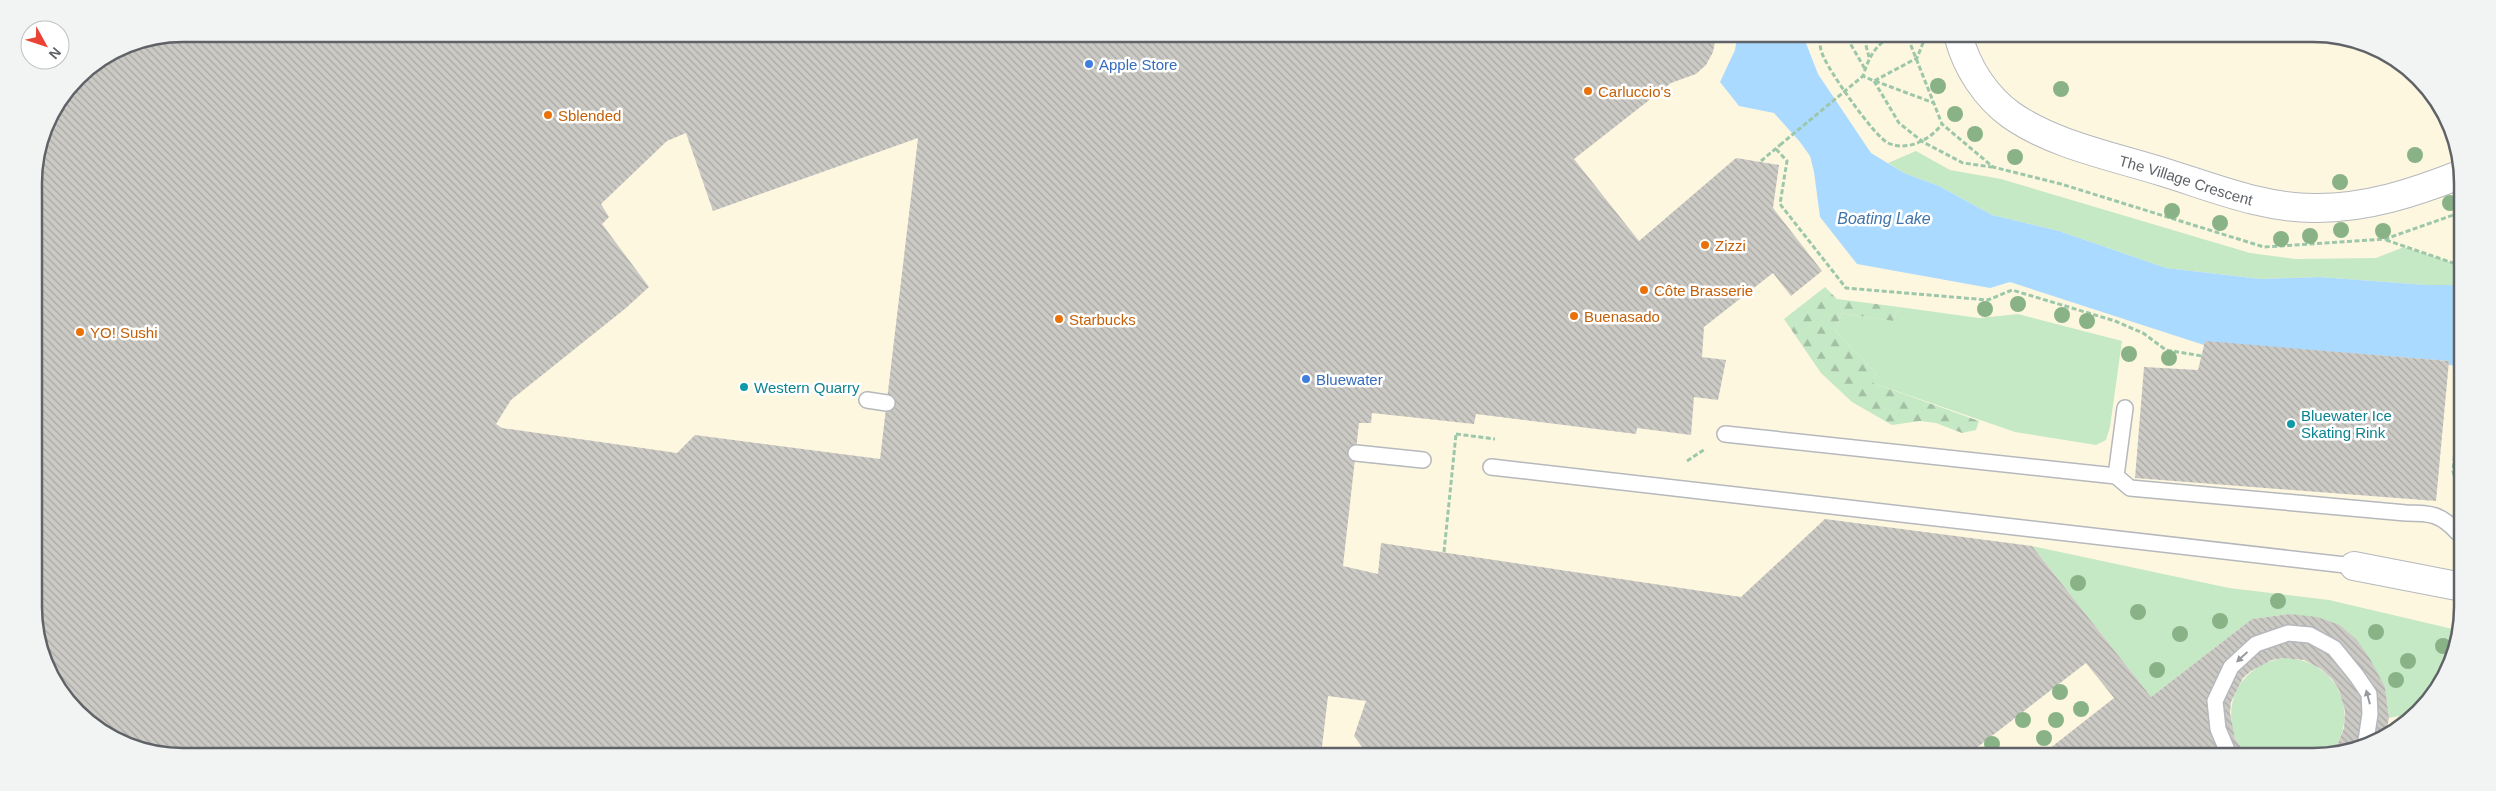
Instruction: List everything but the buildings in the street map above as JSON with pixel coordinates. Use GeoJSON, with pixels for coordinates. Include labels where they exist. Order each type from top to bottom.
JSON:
{"type":"FeatureCollection","features":[{"type":"Feature","properties":{"kind":"street","name":"The Village Crescent"},"geometry":{"type":"LineString","coordinates":[[1960,42],[1964,55],[1988,94],[2010,114],[2035,130],[2111,156],[2260,201],[2304,208],[2363,205],[2397,197],[2453,177]]}},
{"type":"Feature","properties":{"kind":"street"},"geometry":{"type":"LineString","coordinates":[[2354,566],[2454,585]]}},
{"type":"Feature","properties":{"kind":"lane"},"geometry":{"type":"LineString","coordinates":[[867,400],[887,403]]}},
{"type":"Feature","properties":{"kind":"lane"},"geometry":{"type":"LineString","coordinates":[[2116,476],[2125,408]]}},
{"type":"Feature","properties":{"kind":"lane"},"geometry":{"type":"LineString","coordinates":[[1725,434],[2116,476],[2130,488],[2406,513],[2433,513],[2454,528]]}},
{"type":"Feature","properties":{"kind":"lane"},"geometry":{"type":"LineString","coordinates":[[1356,453],[1423,460]]}},
{"type":"Feature","properties":{"kind":"lane"},"geometry":{"type":"LineString","coordinates":[[1491,467],[2354,566]]}},
{"type":"Feature","properties":{"kind":"lane"},"geometry":{"type":"LineString","coordinates":[[2226,748],[2218,729],[2215,701],[2232,667],[2256,644],[2288,632],[2310,635],[2334,648],[2356,674],[2369,694],[2370,714],[2367,738]]}},
{"type":"Feature","properties":{"kind":"path"},"geometry":{"type":"LineString","coordinates":[[1821,42],[1822,52],[1834,76],[1878,134],[1888,143],[1903,145],[1923,142],[1933,135],[1942,124]]}},
{"type":"Feature","properties":{"kind":"path"},"geometry":{"type":"LineString","coordinates":[[1849,42],[1865,69]]}},
{"type":"Feature","properties":{"kind":"path"},"geometry":{"type":"LineString","coordinates":[[1865,42],[1869,57]]}},
{"type":"Feature","properties":{"kind":"path"},"geometry":{"type":"LineString","coordinates":[[1761,161],[1863,76],[1869,57],[1882,42]]}},
{"type":"Feature","properties":{"kind":"path"},"geometry":{"type":"LineString","coordinates":[[1874,81],[1917,58],[1923,42]]}},
{"type":"Feature","properties":{"kind":"path"},"geometry":{"type":"LineString","coordinates":[[1863,76],[1934,103]]}},
{"type":"Feature","properties":{"kind":"path"},"geometry":{"type":"LineString","coordinates":[[1874,81],[1899,123],[1923,142],[1963,163],[1993,167]]}},
{"type":"Feature","properties":{"kind":"path"},"geometry":{"type":"LineString","coordinates":[[1776,149],[1787,161],[1780,204],[1846,288],[1988,300],[2012,290],[2115,321],[2143,333],[2166,350],[2202,356]]}},
{"type":"Feature","properties":{"kind":"path"},"geometry":{"type":"LineString","coordinates":[[2385,239],[2454,263]]}},
{"type":"Feature","properties":{"kind":"path"},"geometry":{"type":"LineString","coordinates":[[1444,552],[1456,434],[1504,440]]}},
{"type":"Feature","properties":{"kind":"path"},"geometry":{"type":"LineString","coordinates":[[1680,460],[1689,461],[1725,434]]}},
{"type":"Feature","properties":{"kind":"path"},"geometry":{"type":"LineString","coordinates":[[2454,461],[2454,476]]}},
{"type":"Feature","properties":{"kind":"shaded area"},"geometry":{"type":"Polygon","coordinates":[[[2312,42],[2349,47],[2372,56],[2392,66],[2418,91],[2430,105],[2439,121],[2451,156],[2454,184],[2454,607],[2449,644],[2443,661],[2430,686],[2391,725],[2375,734],[2349,744],[2322,748],[184,748],[147,744],[113,730],[91,713],[66,686],[50,653],[45,635],[42,607],[43,219],[112,129],[265,43],[2312,42]]]}},
{"type":"Feature","properties":{"kind":"green space"},"geometry":{"type":"Polygon","coordinates":[[[1916,151],[1950,170],[2001,179],[2250,253],[2296,259],[2376,258],[2404,247],[2454,263],[2454,285],[2427,285],[2319,277],[2261,279],[2166,268],[2059,231],[1992,215],[1939,186],[1904,173],[1888,163],[1916,151]]]}},
{"type":"Feature","properties":{"kind":"green space"},"geometry":{"type":"Polygon","coordinates":[[[1825,287],[1837,299],[1899,307],[1893,321],[1841,313],[1836,332],[1876,373],[1873,383],[1979,421],[1976,430],[1962,433],[1936,423],[1920,421],[1892,425],[1852,402],[1821,373],[1784,319],[1825,287]]]}},
{"type":"Feature","properties":{"kind":"green space"},"geometry":{"type":"Polygon","coordinates":[[[1899,307],[1979,318],[2018,314],[2122,341],[2110,427],[2106,440],[2096,445],[2015,432],[1873,383],[1876,373],[1836,332],[1841,313],[1893,321],[1899,307]]]}},
{"type":"Feature","properties":{"kind":"green space"},"geometry":{"type":"Polygon","coordinates":[[[2032,546],[2229,588],[2329,600],[2452,629],[2449,644],[2435,678],[2418,700],[2402,715],[2389,718],[2385,687],[2357,640],[2340,625],[2317,618],[2290,614],[2252,619],[2151,697],[2032,546]]]}},
{"type":"Feature","properties":{"kind":"green space"},"geometry":{"type":"Polygon","coordinates":[[[2283,658],[2302,660],[2317,667],[2330,678],[2339,691],[2344,707],[2344,723],[2335,746],[2240,748],[2232,724],[2231,710],[2234,697],[2239,686],[2247,676],[2269,662],[2283,658]]]}},
{"type":"Feature","properties":{"kind":"water","name":"Boating Lake"},"geometry":{"type":"Polygon","coordinates":[[[1736,42],[1806,42],[1818,74],[1871,153],[1904,173],[1939,186],[1992,215],[2059,231],[2166,268],[2261,279],[2319,277],[2427,285],[2454,285],[2454,366],[2449,365],[2449,361],[2205,342],[2204,345],[2010,282],[1990,288],[1857,264],[1820,217],[1810,156],[1800,142],[1774,113],[1739,106],[1720,82],[1735,50],[1736,42]]]}},
{"type":"Feature","properties":{"kind":"place","name":"Apple Store"},"geometry":{"type":"Point","coordinates":[1089,64]}},
{"type":"Feature","properties":{"kind":"place","name":"Carluccio's"},"geometry":{"type":"Point","coordinates":[1588,91]}},
{"type":"Feature","properties":{"kind":"place","name":"Sblended"},"geometry":{"type":"Point","coordinates":[548,115]}},
{"type":"Feature","properties":{"kind":"place","name":"Zizzi"},"geometry":{"type":"Point","coordinates":[1705,245]}},
{"type":"Feature","properties":{"kind":"place","name":"Côte Brasserie"},"geometry":{"type":"Point","coordinates":[1644,290]}},
{"type":"Feature","properties":{"kind":"place","name":"Buenasado"},"geometry":{"type":"Point","coordinates":[1574,316]}},
{"type":"Feature","properties":{"kind":"place","name":"Starbucks"},"geometry":{"type":"Point","coordinates":[1059,319]}},
{"type":"Feature","properties":{"kind":"place","name":"YO! Sushi"},"geometry":{"type":"Point","coordinates":[80,332]}},
{"type":"Feature","properties":{"kind":"place","name":"Bluewater"},"geometry":{"type":"Point","coordinates":[1306,379]}},
{"type":"Feature","properties":{"kind":"place","name":"Western Quarry"},"geometry":{"type":"Point","coordinates":[744,387]}},
{"type":"Feature","properties":{"kind":"place","name":"Bluewater Ice Skating Rink"},"geometry":{"type":"Point","coordinates":[2291,424]}}]}
